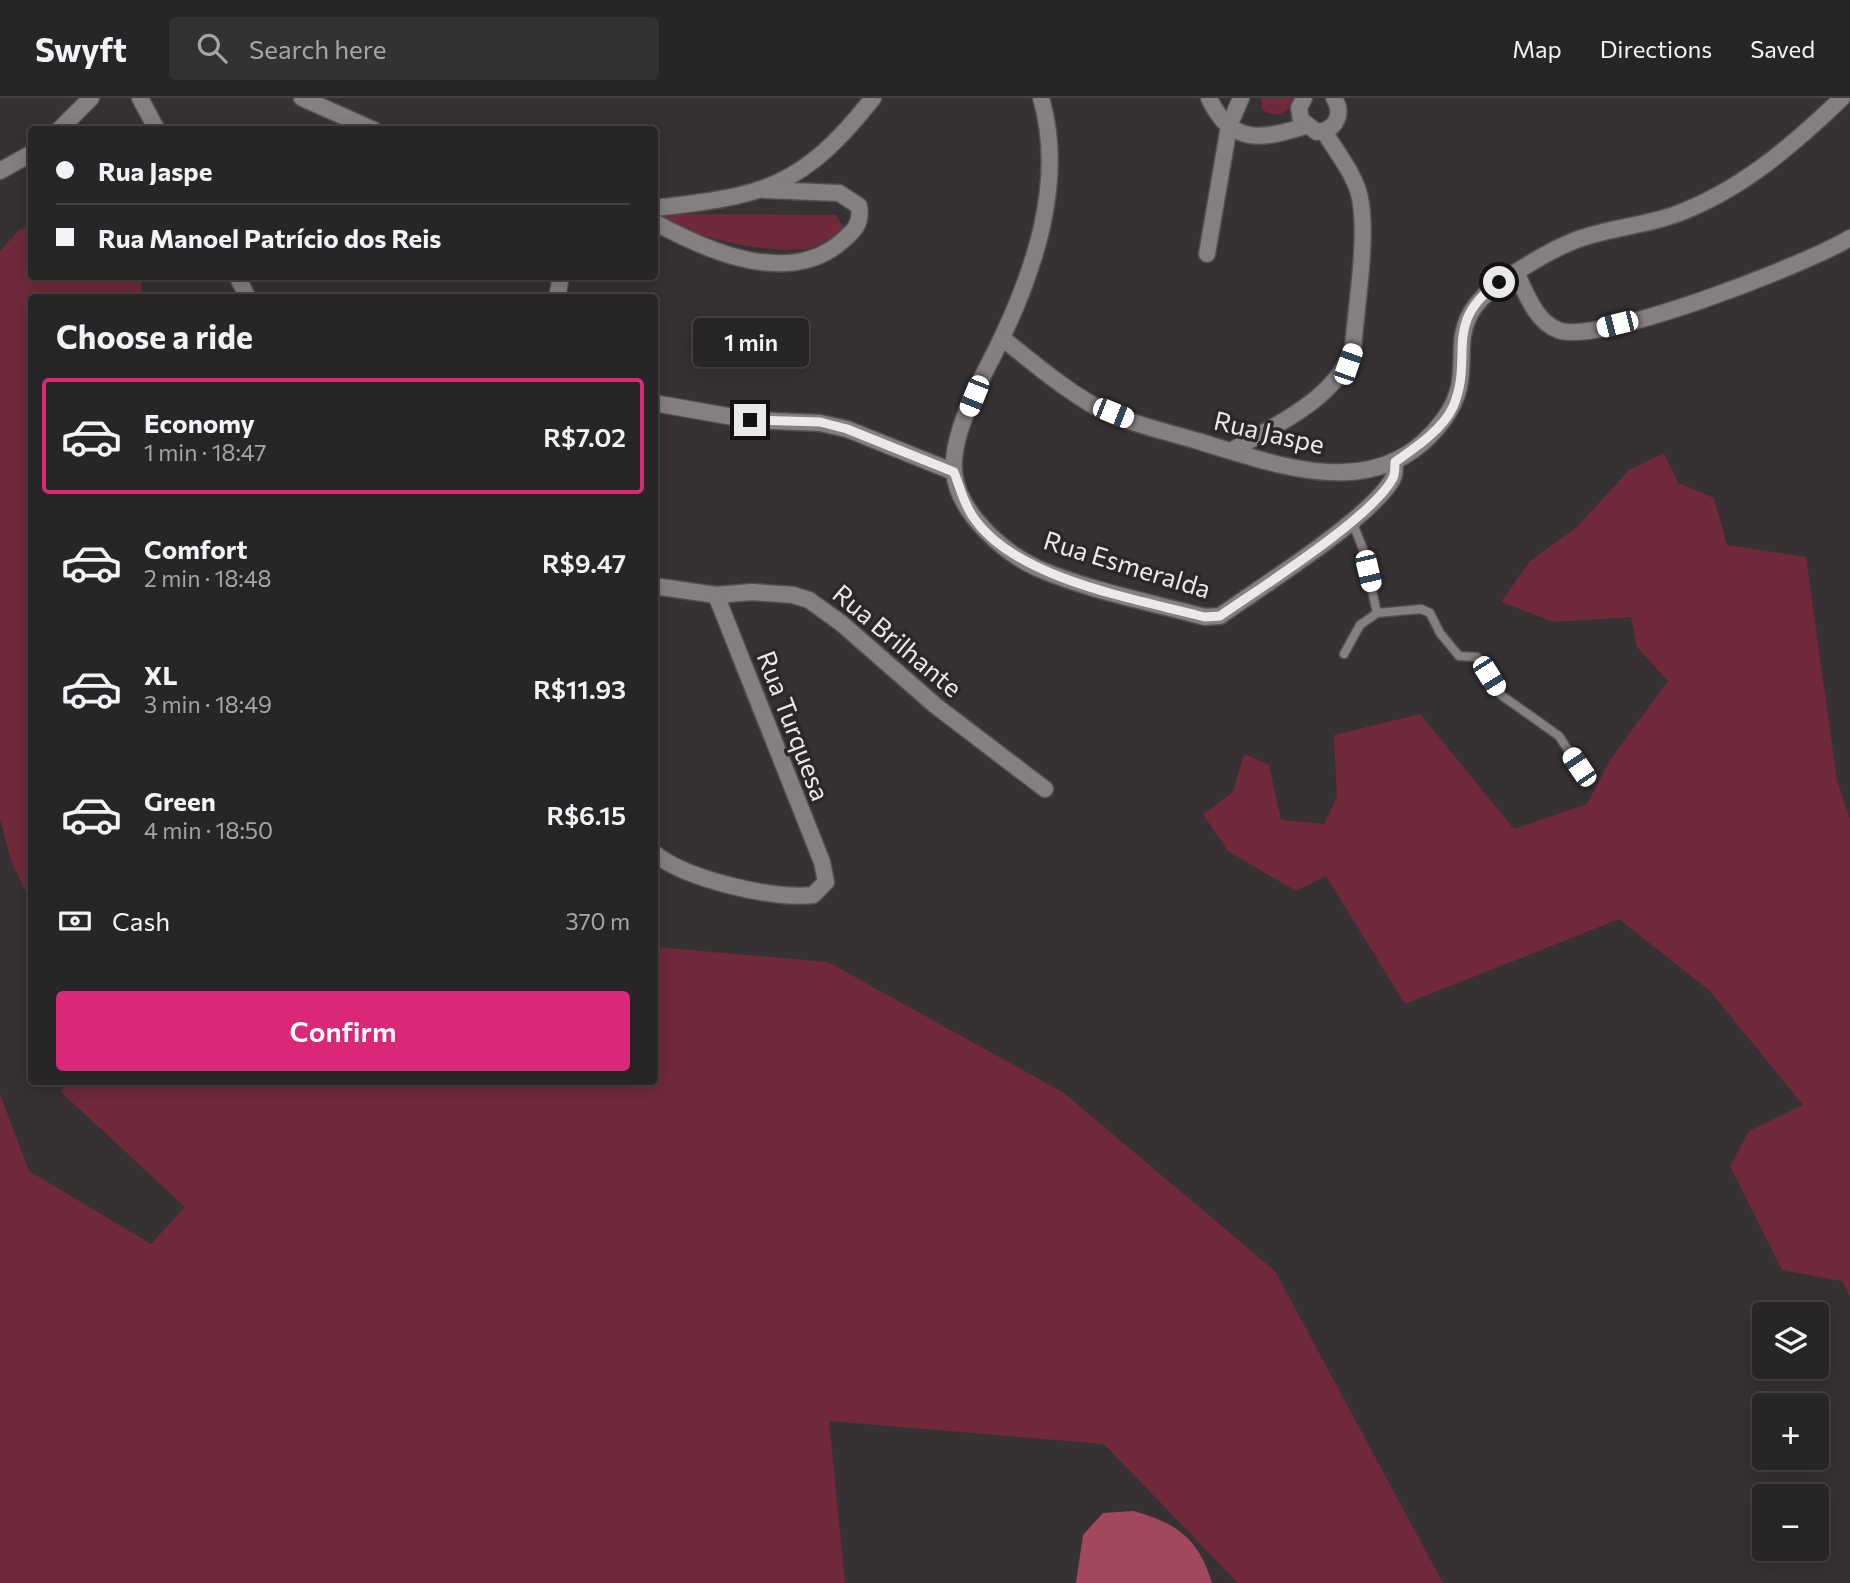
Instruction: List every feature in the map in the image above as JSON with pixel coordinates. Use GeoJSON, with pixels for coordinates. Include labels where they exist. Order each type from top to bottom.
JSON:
{"type":"FeatureCollection","features":[{"type":"Feature","properties":{"kind":"street"},"geometry":{"type":"LineString","coordinates":[[64,126],[91,98]]}},
{"type":"Feature","properties":{"kind":"street"},"geometry":{"type":"LineString","coordinates":[[140,98],[155,126]]}},
{"type":"Feature","properties":{"kind":"street"},"geometry":{"type":"LineString","coordinates":[[302,98],[365,126]]}},
{"type":"Feature","properties":{"kind":"street"},"geometry":{"type":"LineString","coordinates":[[658,208],[726,200],[765,190],[820,157],[873,98]]}},
{"type":"Feature","properties":{"kind":"street"},"geometry":{"type":"LineString","coordinates":[[658,404],[750,420],[820,422],[847,429],[954,472],[958,442],[968,411],[1021,296],[1050,180],[1052,152],[1041,98]]}},
{"type":"Feature","properties":{"kind":"street"},"geometry":{"type":"LineString","coordinates":[[1209,98],[1216,112],[1229,126],[1253,138],[1282,134],[1305,126],[1324,131],[1351,176],[1360,197],[1362,224],[1353,349],[1348,364],[1334,384],[1293,414],[1231,451]]}},
{"type":"Feature","properties":{"kind":"street"},"geometry":{"type":"LineString","coordinates":[[1207,254],[1229,126],[1241,98]]}},
{"type":"Feature","properties":{"kind":"street"},"geometry":{"type":"LineString","coordinates":[[1304,98],[1299,114],[1305,126]]}},
{"type":"Feature","properties":{"kind":"street"},"geometry":{"type":"LineString","coordinates":[[1324,131],[1338,118],[1336,98]]}},
{"type":"Feature","properties":{"kind":"street","name":"Rua Jaspe"},"geometry":{"type":"LineString","coordinates":[[1002,338],[1093,405],[1132,421],[1308,472],[1346,472],[1395,462],[1422,442],[1453,407],[1459,380],[1463,326],[1483,293],[1516,272],[1579,239],[1650,223],[1693,208],[1761,168],[1797,141],[1842,98]]}},
{"type":"Feature","properties":{"kind":"street"},"geometry":{"type":"LineString","coordinates":[[0,171],[28,155]]}},
{"type":"Feature","properties":{"kind":"street"},"geometry":{"type":"LineString","coordinates":[[658,224],[690,242],[724,255],[789,263],[817,257],[835,247],[852,232],[860,220],[859,206],[839,193],[765,190]]}},
{"type":"Feature","properties":{"kind":"street"},"geometry":{"type":"LineString","coordinates":[[1516,272],[1530,303],[1545,323],[1561,331],[1597,330],[1723,292],[1814,257],[1850,238]]}},
{"type":"Feature","properties":{"kind":"street","name":"Rua Esmeralda"},"geometry":{"type":"LineString","coordinates":[[954,472],[976,521],[1007,549],[1037,568],[1205,617],[1220,616],[1352,521],[1383,491],[1394,476],[1395,462]]}},
{"type":"Feature","properties":{"kind":"street","name":"Rua Brilhante"},"geometry":{"type":"LineString","coordinates":[[658,587],[716,595],[752,592],[793,595],[809,600],[841,623],[936,706],[1045,789]]}},
{"type":"Feature","properties":{"kind":"street","name":"Rua Turquesa"},"geometry":{"type":"LineString","coordinates":[[658,855],[694,876],[792,897],[813,895],[820,891],[826,875],[716,595]]}},
{"type":"Feature","properties":{"kind":"lane"},"geometry":{"type":"LineString","coordinates":[[1352,521],[1363,549],[1377,613]]}},
{"type":"Feature","properties":{"kind":"lane"},"geometry":{"type":"LineString","coordinates":[[1344,654],[1360,625],[1377,613],[1421,609],[1430,613],[1440,633],[1459,656],[1477,657],[1501,695],[1559,736],[1579,767]]}},
{"type":"Feature","properties":{"kind":"shaded area"},"geometry":{"type":"Polygon","coordinates":[[[1261,98],[1296,98],[1285,111],[1272,114],[1262,109],[1261,98]]]}},
{"type":"Feature","properties":{"kind":"shaded area"},"geometry":{"type":"Polygon","coordinates":[[[659,214],[836,215],[844,228],[811,248],[770,249],[709,237],[690,231],[659,214]]]}},
{"type":"Feature","properties":{"kind":"shaded area"},"geometry":{"type":"Polygon","coordinates":[[[28,227],[28,280],[142,280],[141,294],[28,294],[28,897],[12,863],[0,819],[0,251],[20,229],[28,227]]]}},
{"type":"Feature","properties":{"kind":"shaded area"},"geometry":{"type":"Polygon","coordinates":[[[1664,453],[1678,483],[1714,498],[1727,545],[1806,557],[1837,781],[1850,819],[1850,1296],[1842,1281],[1782,1270],[1730,1166],[1749,1131],[1803,1105],[1710,991],[1619,919],[1405,1004],[1326,876],[1296,891],[1228,851],[1203,814],[1233,792],[1244,754],[1269,765],[1281,820],[1324,824],[1337,797],[1334,735],[1420,714],[1514,829],[1587,804],[1610,760],[1668,681],[1637,647],[1631,617],[1554,622],[1501,602],[1530,561],[1576,528],[1629,470],[1664,453]]]}},
{"type":"Feature","properties":{"kind":"shaded area"},"geometry":{"type":"Polygon","coordinates":[[[658,947],[828,962],[1064,1093],[1275,1271],[1443,1583],[1238,1583],[1104,1444],[829,1421],[845,1583],[0,1583],[0,1094],[29,1171],[151,1244],[185,1207],[61,1092],[65,1085],[658,1085],[658,947]]]}},
{"type":"Feature","properties":{"kind":"shaded area"},"geometry":{"type":"Polygon","coordinates":[[[1133,1511],[1162,1521],[1184,1535],[1200,1554],[1212,1583],[1076,1583],[1083,1535],[1103,1513],[1133,1511]]]}},
{"type":"Feature","properties":{"kind":"route"},"geometry":{"type":"LineString","coordinates":[[750,420],[820,422],[874,439],[954,472],[965,502],[976,521],[1007,549],[1037,568],[1205,617],[1220,616],[1349,523],[1383,491],[1394,476],[1395,462],[1422,442],[1442,422],[1453,407],[1459,380],[1463,326],[1472,307],[1483,293],[1499,282]]}}]}
